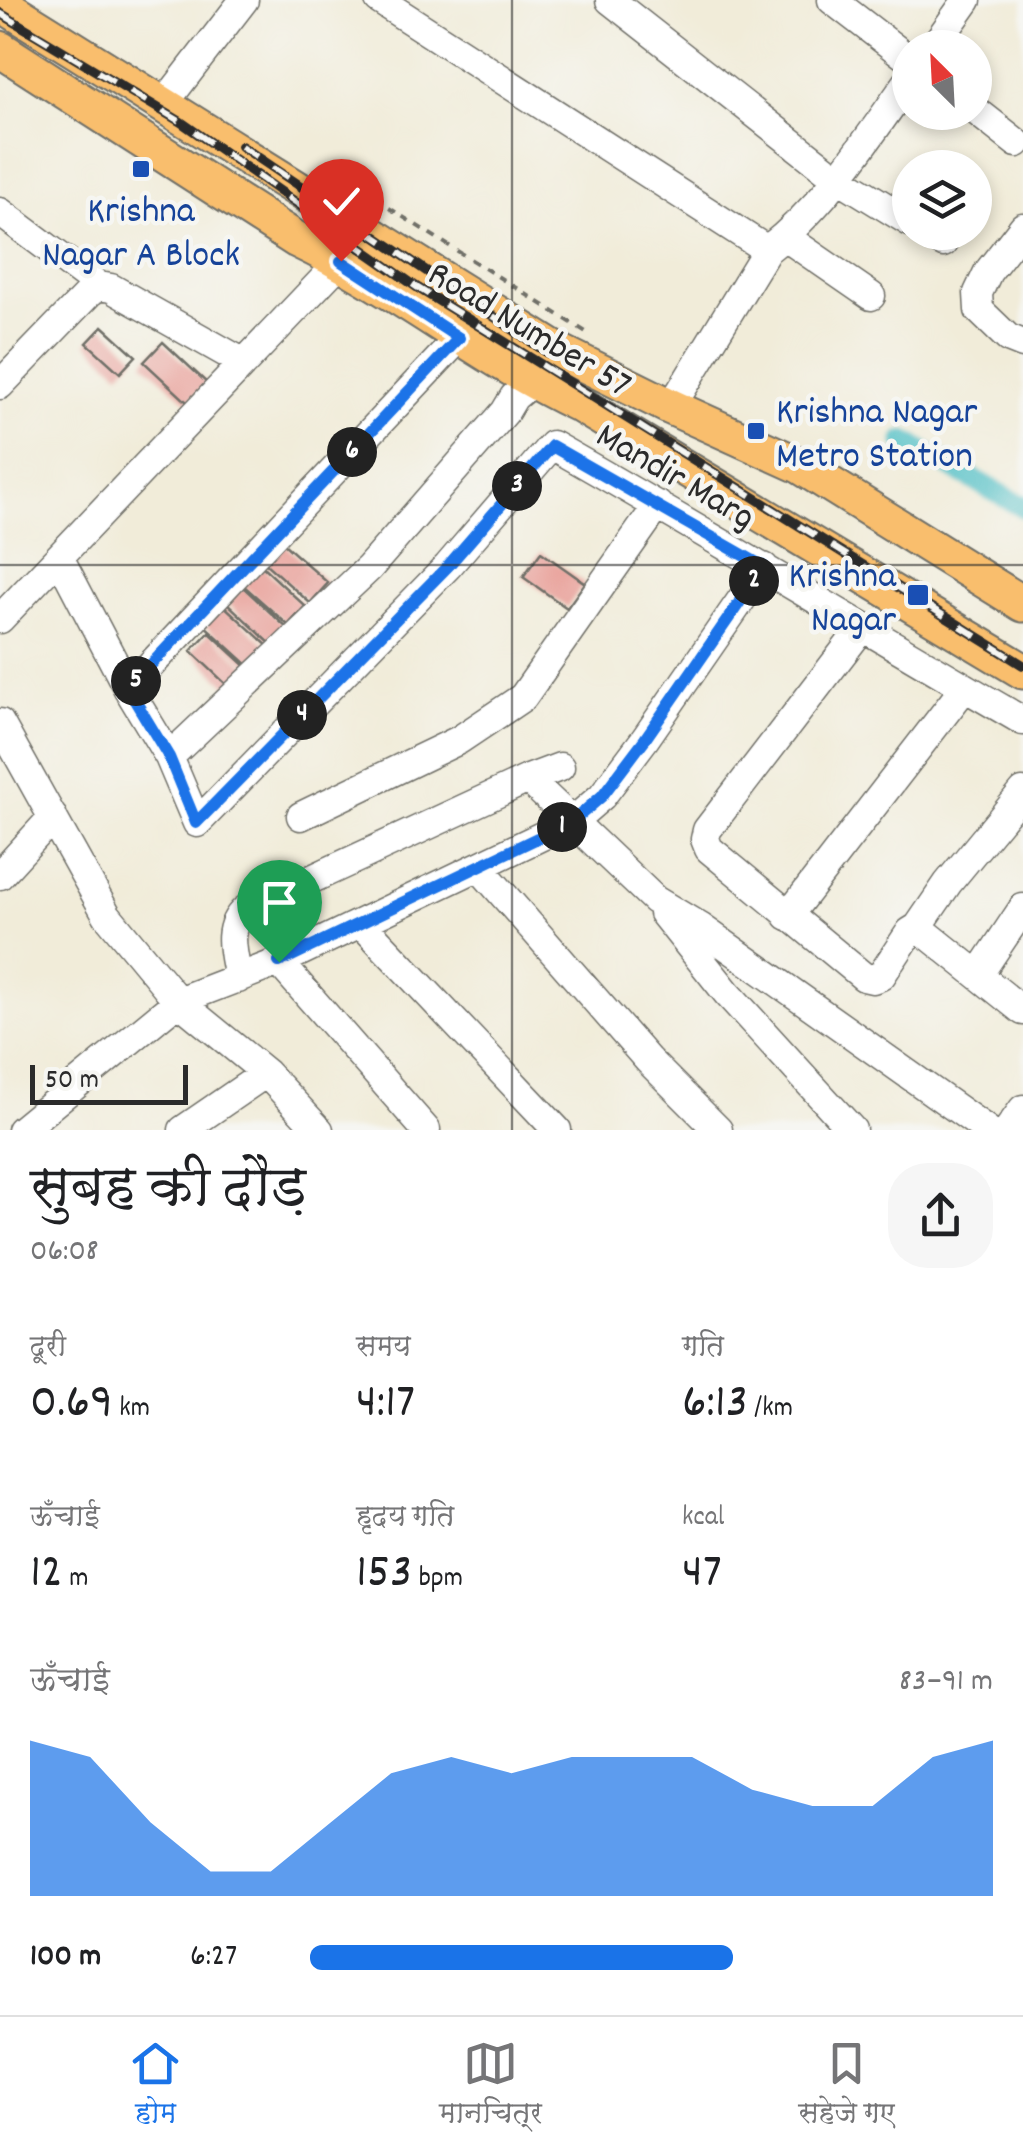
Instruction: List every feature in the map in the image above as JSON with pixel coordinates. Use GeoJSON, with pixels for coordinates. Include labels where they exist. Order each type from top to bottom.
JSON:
{"type":"FeatureCollection","features":[{"type":"Feature","properties":{"kind":"main road","name":"Road Number 57"},"geometry":{"type":"LineString","coordinates":[[0,3],[554,349],[671,408],[800,464],[1023,604]]}},
{"type":"Feature","properties":{"kind":"main road","name":"Road Number 57"},"geometry":{"type":"LineString","coordinates":[[0,48],[297,240],[341,261],[532,382],[580,405],[1023,671]]}},
{"type":"Feature","properties":{"kind":"street"},"geometry":{"type":"LineString","coordinates":[[163,105],[244,0]]}},
{"type":"Feature","properties":{"kind":"street"},"geometry":{"type":"LineString","coordinates":[[379,0],[771,249],[870,296]]}},
{"type":"Feature","properties":{"kind":"street"},"geometry":{"type":"LineString","coordinates":[[610,0],[838,178],[892,211]]}},
{"type":"Feature","properties":{"kind":"street"},"geometry":{"type":"LineString","coordinates":[[832,0],[892,46]]}},
{"type":"Feature","properties":{"kind":"street"},"geometry":{"type":"LineString","coordinates":[[946,30],[967,0]]}},
{"type":"Feature","properties":{"kind":"street"},"geometry":{"type":"LineString","coordinates":[[671,408],[771,249],[838,178],[892,104]]}},
{"type":"Feature","properties":{"kind":"street"},"geometry":{"type":"LineString","coordinates":[[992,123],[1017,142]]}},
{"type":"Feature","properties":{"kind":"street"},"geometry":{"type":"LineString","coordinates":[[0,212],[100,286],[111,288],[244,363]]}},
{"type":"Feature","properties":{"kind":"street"},"geometry":{"type":"LineString","coordinates":[[1023,227],[980,284],[978,294],[980,310],[1008,338],[1023,344]]}},
{"type":"Feature","properties":{"kind":"street"},"geometry":{"type":"LineString","coordinates":[[0,620],[341,261]]}},
{"type":"Feature","properties":{"kind":"street"},"geometry":{"type":"LineString","coordinates":[[0,384],[100,286]]}},
{"type":"Feature","properties":{"kind":"street"},"geometry":{"type":"LineString","coordinates":[[128,689],[459,338]]}},
{"type":"Feature","properties":{"kind":"street"},"geometry":{"type":"LineString","coordinates":[[60,557],[128,689],[169,757],[370,568],[514,397],[532,382]]}},
{"type":"Feature","properties":{"kind":"street","name":"Mandir Marg"},"geometry":{"type":"LineString","coordinates":[[169,757],[196,823],[448,566],[552,446],[1023,721]]}},
{"type":"Feature","properties":{"kind":"street"},"geometry":{"type":"LineString","coordinates":[[302,816],[459,740],[523,697],[658,505]]}},
{"type":"Feature","properties":{"kind":"street"},"geometry":{"type":"LineString","coordinates":[[21,1130],[178,1000],[279,962],[573,821],[602,796],[645,739],[764,567]]}},
{"type":"Feature","properties":{"kind":"street"},"geometry":{"type":"LineString","coordinates":[[862,628],[707,830],[705,840],[709,849],[864,977],[874,980],[888,968],[910,932],[918,927],[950,880],[1023,792]]}},
{"type":"Feature","properties":{"kind":"street"},"geometry":{"type":"LineString","coordinates":[[788,916],[964,687]]}},
{"type":"Feature","properties":{"kind":"street"},"geometry":{"type":"LineString","coordinates":[[0,723],[107,916],[178,1000],[266,1073],[320,1130]]}},
{"type":"Feature","properties":{"kind":"street"},"geometry":{"type":"LineString","coordinates":[[238,979],[231,933],[234,920],[245,910],[560,767]]}},
{"type":"Feature","properties":{"kind":"street"},"geometry":{"type":"LineString","coordinates":[[528,779],[655,900],[700,927],[987,1130]]}},
{"type":"Feature","properties":{"kind":"street"},"geometry":{"type":"LineString","coordinates":[[0,875],[53,817]]}},
{"type":"Feature","properties":{"kind":"street"},"geometry":{"type":"LineString","coordinates":[[479,867],[648,1060],[718,1130]]}},
{"type":"Feature","properties":{"kind":"street"},"geometry":{"type":"LineString","coordinates":[[655,900],[727,994],[852,1130]]}},
{"type":"Feature","properties":{"kind":"street"},"geometry":{"type":"LineString","coordinates":[[979,974],[1023,908]]}},
{"type":"Feature","properties":{"kind":"street"},"geometry":{"type":"LineString","coordinates":[[362,924],[557,1130]]}},
{"type":"Feature","properties":{"kind":"street"},"geometry":{"type":"LineString","coordinates":[[918,927],[1023,1011]]}},
{"type":"Feature","properties":{"kind":"street"},"geometry":{"type":"LineString","coordinates":[[279,962],[426,1130]]}},
{"type":"Feature","properties":{"kind":"street"},"geometry":{"type":"LineString","coordinates":[[183,1130],[266,1073]]}},
{"type":"Feature","properties":{"kind":"street"},"geometry":{"type":"LineString","coordinates":[[1008,1130],[1023,1109]]}},
{"type":"Feature","properties":{"kind":"path"},"geometry":{"type":"LineString","coordinates":[[362,191],[587,332]]}},
{"type":"Feature","properties":{"kind":"building"},"geometry":{"type":"Polygon","coordinates":[[[103,326],[136,356],[120,373],[87,343],[103,326]]]}},
{"type":"Feature","properties":{"kind":"building"},"geometry":{"type":"Polygon","coordinates":[[[163,342],[207,383],[188,403],[144,362],[163,342]]]}},
{"type":"Feature","properties":{"kind":"building"},"geometry":{"type":"Polygon","coordinates":[[[284,544],[328,583],[310,603],[266,564],[284,544]]]}},
{"type":"Feature","properties":{"kind":"building"},"geometry":{"type":"Polygon","coordinates":[[[541,552],[585,583],[567,608],[523,577],[541,552]]]}},
{"type":"Feature","properties":{"kind":"building"},"geometry":{"type":"Polygon","coordinates":[[[261,565],[305,606],[288,625],[243,585],[261,565]]]}},
{"type":"Feature","properties":{"kind":"building"},"geometry":{"type":"Polygon","coordinates":[[[243,587],[288,629],[273,646],[227,603],[243,587]]]}},
{"type":"Feature","properties":{"kind":"building"},"geometry":{"type":"Polygon","coordinates":[[[222,604],[269,647],[250,667],[203,624],[222,604]]]}},
{"type":"Feature","properties":{"kind":"building"},"geometry":{"type":"Polygon","coordinates":[[[209,632],[248,668],[230,688],[191,651],[209,632]]]}},
{"type":"Feature","properties":{"kind":"waterway"},"geometry":{"type":"LineString","coordinates":[[904,441],[1023,507]]}},
{"type":"Feature","properties":{"kind":"railway"},"geometry":{"type":"LineString","coordinates":[[0,13],[181,122],[418,288],[1023,665]]}},
{"type":"Feature","properties":{"kind":"railway"},"geometry":{"type":"LineString","coordinates":[[241,146],[548,353]]}},
{"type":"Feature","properties":{"kind":"place","name":"Krishna Nagar A Block"},"geometry":{"type":"Point","coordinates":[141,169]}},
{"type":"Feature","properties":{"kind":"place","name":"Krishna Nagar Metro Station"},"geometry":{"type":"Point","coordinates":[756,431]}},
{"type":"Feature","properties":{"kind":"place","name":"Krishna Nagar"},"geometry":{"type":"Point","coordinates":[918,595]}},
{"type":"Feature","properties":{"kind":"route"},"geometry":{"type":"LineString","coordinates":[[279,962],[573,821],[602,796],[645,739],[764,567],[552,446],[448,566],[196,823],[169,757],[128,689],[459,338],[341,261]]}}]}
